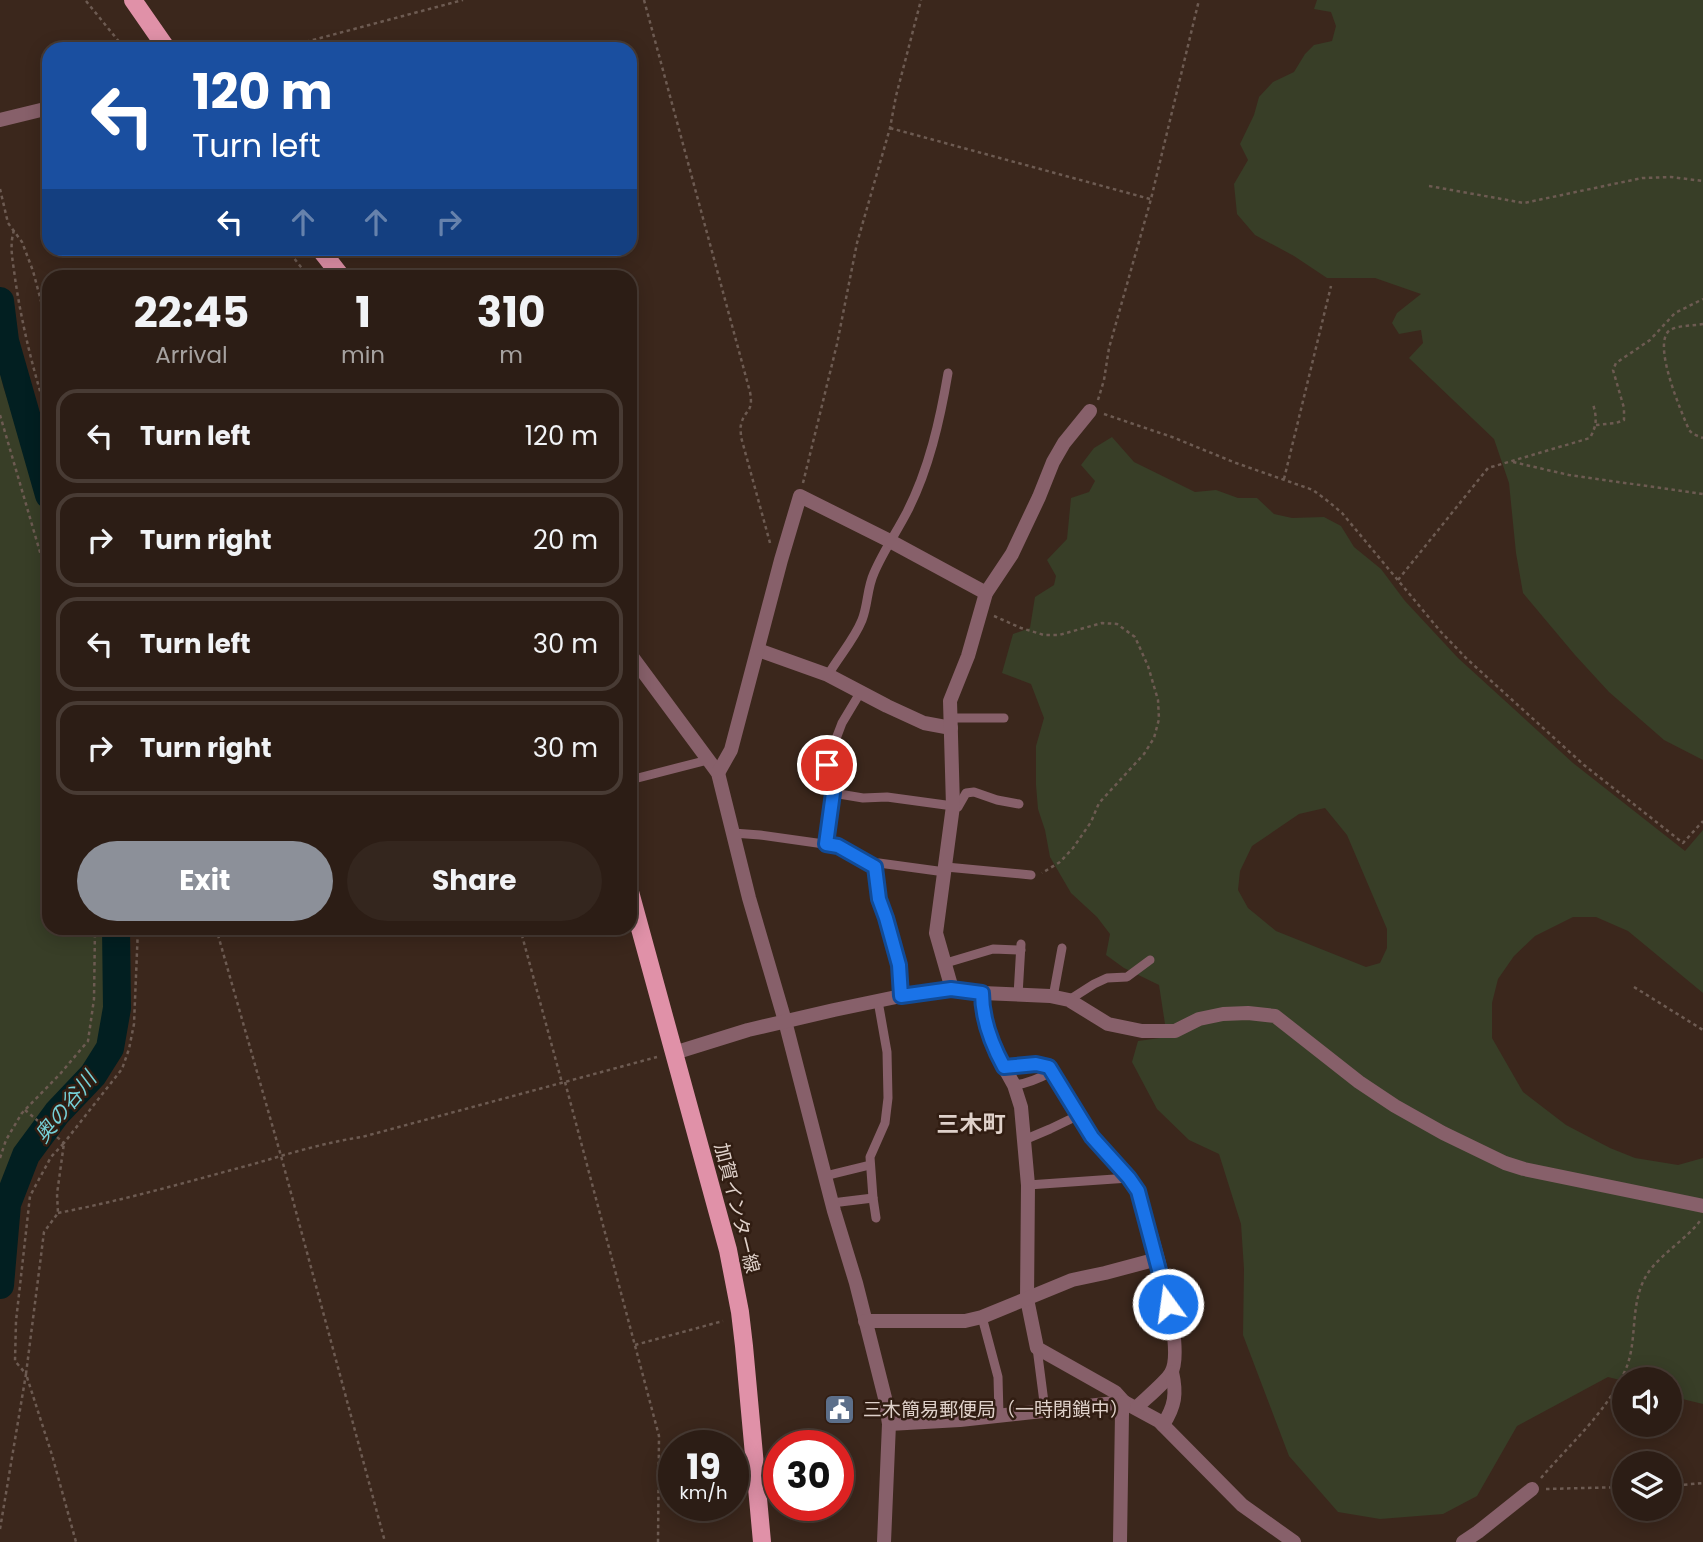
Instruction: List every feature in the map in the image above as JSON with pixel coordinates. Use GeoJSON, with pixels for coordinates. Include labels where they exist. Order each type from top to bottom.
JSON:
{"type":"FeatureCollection","features":[{"type":"Feature","properties":{"kind":"main road"},"geometry":{"type":"LineString","coordinates":[[133,0],[162,42]]}},
{"type":"Feature","properties":{"kind":"main road"},"geometry":{"type":"LineString","coordinates":[[325,256],[336,270]]}},
{"type":"Feature","properties":{"kind":"main road","name":"加賀インター線"},"geometry":{"type":"LineString","coordinates":[[637,918],[728,1250],[740,1317],[751,1407],[762,1542]]}},
{"type":"Feature","properties":{"kind":"street"},"geometry":{"type":"LineString","coordinates":[[0,120],[42,110]]}},
{"type":"Feature","properties":{"kind":"street"},"geometry":{"type":"LineString","coordinates":[[951,989],[936,933],[953,808],[950,701],[968,656],[986,593],[1012,554],[1053,462],[1064,443],[1090,411]]}},
{"type":"Feature","properties":{"kind":"street"},"geometry":{"type":"LineString","coordinates":[[718,773],[731,750],[800,496],[986,593]]}},
{"type":"Feature","properties":{"kind":"street"},"geometry":{"type":"LineString","coordinates":[[758,650],[828,675],[924,723],[950,723]]}},
{"type":"Feature","properties":{"kind":"street"},"geometry":{"type":"LineString","coordinates":[[637,664],[718,773],[749,898],[785,1021],[885,1398],[889,1424],[884,1542]]}},
{"type":"Feature","properties":{"kind":"street"},"geometry":{"type":"LineString","coordinates":[[674,1053],[785,1021],[901,996],[951,989],[1069,1000],[1108,1024],[1142,1031],[1175,1031],[1199,1019],[1223,1014],[1248,1013],[1275,1017],[1359,1083],[1395,1107],[1505,1163],[1703,1206]]}},
{"type":"Feature","properties":{"kind":"street"},"geometry":{"type":"LineString","coordinates":[[982,993],[982,1007],[994,1049],[1014,1085],[1021,1107],[1028,1185],[1027,1299],[1037,1348],[1115,1392],[1130,1405],[1163,1425],[1242,1505],[1294,1542]]}},
{"type":"Feature","properties":{"kind":"street"},"geometry":{"type":"LineString","coordinates":[[1004,1067],[1036,1064],[1049,1067],[1092,1137],[1138,1191],[1172,1320],[1175,1348],[1172,1372],[1175,1396],[1172,1411],[1163,1425]]}},
{"type":"Feature","properties":{"kind":"street"},"geometry":{"type":"LineString","coordinates":[[865,1321],[965,1321],[982,1317],[1072,1280],[1150,1261],[1156,1255]]}},
{"type":"Feature","properties":{"kind":"street"},"geometry":{"type":"LineString","coordinates":[[1120,1542],[1122,1413],[1172,1372]]}},
{"type":"Feature","properties":{"kind":"street"},"geometry":{"type":"LineString","coordinates":[[889,1424],[1130,1405]]}},
{"type":"Feature","properties":{"kind":"street"},"geometry":{"type":"LineString","coordinates":[[1463,1542],[1532,1489]]}},
{"type":"Feature","properties":{"kind":"lane"},"geometry":{"type":"LineString","coordinates":[[828,675],[857,631],[863,617],[870,580],[907,511],[926,465],[948,373]]}},
{"type":"Feature","properties":{"kind":"lane"},"geometry":{"type":"LineString","coordinates":[[826,844],[833,793],[827,782],[827,765],[842,723],[860,693]]}},
{"type":"Feature","properties":{"kind":"lane"},"geometry":{"type":"LineString","coordinates":[[950,723],[1004,718]]}},
{"type":"Feature","properties":{"kind":"lane"},"geometry":{"type":"LineString","coordinates":[[637,778],[708,760]]}},
{"type":"Feature","properties":{"kind":"lane"},"geometry":{"type":"LineString","coordinates":[[833,793],[863,798],[887,797],[953,808],[958,807],[966,793],[974,792],[1019,804]]}},
{"type":"Feature","properties":{"kind":"lane"},"geometry":{"type":"LineString","coordinates":[[733,833],[838,846],[873,865],[879,899],[899,965],[901,996]]}},
{"type":"Feature","properties":{"kind":"lane"},"geometry":{"type":"LineString","coordinates":[[873,865],[879,863],[1031,875]]}},
{"type":"Feature","properties":{"kind":"lane"},"geometry":{"type":"LineString","coordinates":[[946,963],[993,949],[1021,947],[1018,995]]}},
{"type":"Feature","properties":{"kind":"lane"},"geometry":{"type":"LineString","coordinates":[[1053,997],[1062,948]]}},
{"type":"Feature","properties":{"kind":"lane"},"geometry":{"type":"LineString","coordinates":[[1069,1000],[1107,978],[1127,977],[1150,960]]}},
{"type":"Feature","properties":{"kind":"lane"},"geometry":{"type":"LineString","coordinates":[[876,1218],[870,1157],[885,1123],[888,1098],[887,1052],[878,1001]]}},
{"type":"Feature","properties":{"kind":"lane"},"geometry":{"type":"LineString","coordinates":[[1014,1085],[1041,1078],[1051,1072]]}},
{"type":"Feature","properties":{"kind":"lane"},"geometry":{"type":"LineString","coordinates":[[1024,1140],[1077,1116]]}},
{"type":"Feature","properties":{"kind":"lane"},"geometry":{"type":"LineString","coordinates":[[825,1176],[870,1165]]}},
{"type":"Feature","properties":{"kind":"lane"},"geometry":{"type":"LineString","coordinates":[[1028,1185],[1129,1178]]}},
{"type":"Feature","properties":{"kind":"lane"},"geometry":{"type":"LineString","coordinates":[[832,1203],[873,1198]]}},
{"type":"Feature","properties":{"kind":"lane"},"geometry":{"type":"LineString","coordinates":[[982,1317],[998,1377],[999,1415]]}},
{"type":"Feature","properties":{"kind":"lane"},"geometry":{"type":"LineString","coordinates":[[1037,1348],[1045,1410]]}},
{"type":"Feature","properties":{"kind":"path"},"geometry":{"type":"LineString","coordinates":[[305,42],[463,0]]}},
{"type":"Feature","properties":{"kind":"path"},"geometry":{"type":"LineString","coordinates":[[644,0],[751,392],[750,411],[741,424],[741,437],[770,543],[781,560]]}},
{"type":"Feature","properties":{"kind":"path"},"geometry":{"type":"LineString","coordinates":[[800,496],[857,243],[890,128],[921,0]]}},
{"type":"Feature","properties":{"kind":"path"},"geometry":{"type":"LineString","coordinates":[[1199,0],[1151,200],[1109,348],[1100,398],[1090,411],[1121,419],[1313,490],[1342,513],[1441,632],[1513,702],[1584,765],[1683,843],[1703,821]]}},
{"type":"Feature","properties":{"kind":"path"},"geometry":{"type":"LineString","coordinates":[[86,1],[119,42]]}},
{"type":"Feature","properties":{"kind":"path"},"geometry":{"type":"LineString","coordinates":[[890,128],[1151,200]]}},
{"type":"Feature","properties":{"kind":"path"},"geometry":{"type":"LineString","coordinates":[[1429,186],[1524,204],[1642,178],[1671,177],[1703,181]]}},
{"type":"Feature","properties":{"kind":"path"},"geometry":{"type":"LineString","coordinates":[[0,189],[8,223],[22,242],[42,305]]}},
{"type":"Feature","properties":{"kind":"path"},"geometry":{"type":"LineString","coordinates":[[14,230],[10,244],[20,310],[42,398]]}},
{"type":"Feature","properties":{"kind":"path"},"geometry":{"type":"LineString","coordinates":[[292,256],[303,270]]}},
{"type":"Feature","properties":{"kind":"path"},"geometry":{"type":"LineString","coordinates":[[1284,479],[1331,286]]}},
{"type":"Feature","properties":{"kind":"path"},"geometry":{"type":"LineString","coordinates":[[1596,425],[1624,420],[1624,408],[1613,370],[1616,363],[1650,340],[1675,313],[1703,299]]}},
{"type":"Feature","properties":{"kind":"path"},"geometry":{"type":"LineString","coordinates":[[1703,324],[1671,330],[1666,335],[1663,351],[1672,386],[1689,430],[1703,438]]}},
{"type":"Feature","properties":{"kind":"path"},"geometry":{"type":"LineString","coordinates":[[1398,580],[1488,468],[1590,438],[1597,418],[1593,404]]}},
{"type":"Feature","properties":{"kind":"path"},"geometry":{"type":"LineString","coordinates":[[0,415],[42,559]]}},
{"type":"Feature","properties":{"kind":"path"},"geometry":{"type":"LineString","coordinates":[[1509,461],[1569,475],[1703,494]]}},
{"type":"Feature","properties":{"kind":"path"},"geometry":{"type":"LineString","coordinates":[[982,610],[1021,628],[1044,635],[1059,635],[1102,623],[1118,624],[1135,637],[1148,666],[1158,700],[1154,738],[1144,754],[1099,803],[1091,822],[1060,862],[1046,871],[1031,875]]}},
{"type":"Feature","properties":{"kind":"path"},"geometry":{"type":"LineString","coordinates":[[0,1158],[6,1140],[25,1110],[88,1041],[93,999],[95,935]]}},
{"type":"Feature","properties":{"kind":"path"},"geometry":{"type":"LineString","coordinates":[[76,1542],[26,1374],[15,1361],[16,1321],[30,1196],[51,1157],[122,1069],[129,1049],[134,1024],[138,935]]}},
{"type":"Feature","properties":{"kind":"path"},"geometry":{"type":"LineString","coordinates":[[218,935],[281,1156],[385,1542]]}},
{"type":"Feature","properties":{"kind":"path"},"geometry":{"type":"LineString","coordinates":[[522,935],[659,1436],[658,1542]]}},
{"type":"Feature","properties":{"kind":"path"},"geometry":{"type":"LineString","coordinates":[[1634,987],[1703,1030]]}},
{"type":"Feature","properties":{"kind":"path"},"geometry":{"type":"LineString","coordinates":[[58,1213],[362,1138],[647,1059]]}},
{"type":"Feature","properties":{"kind":"path"},"geometry":{"type":"LineString","coordinates":[[25,1110],[64,1143]]}},
{"type":"Feature","properties":{"kind":"path"},"geometry":{"type":"LineString","coordinates":[[0,1529],[26,1374],[44,1233],[58,1213],[57,1194],[64,1143]]}},
{"type":"Feature","properties":{"kind":"path"},"geometry":{"type":"LineString","coordinates":[[1532,1489],[1582,1433],[1614,1391],[1625,1372],[1630,1354],[1635,1306],[1650,1270],[1698,1225],[1703,1216]]}},
{"type":"Feature","properties":{"kind":"path"},"geometry":{"type":"LineString","coordinates":[[635,1345],[740,1317]]}},
{"type":"Feature","properties":{"kind":"path"},"geometry":{"type":"LineString","coordinates":[[1682,1485],[1703,1483]]}},
{"type":"Feature","properties":{"kind":"path"},"geometry":{"type":"LineString","coordinates":[[1532,1489],[1612,1487]]}},
{"type":"Feature","properties":{"kind":"green space"},"geometry":{"type":"Polygon","coordinates":[[[1317,0],[1703,0],[1703,760],[1664,740],[1609,692],[1523,593],[1509,483],[1494,439],[1409,358],[1423,343],[1421,330],[1399,334],[1392,323],[1397,313],[1421,294],[1375,278],[1327,278],[1255,235],[1237,214],[1234,184],[1248,160],[1240,144],[1254,115],[1259,97],[1273,82],[1294,72],[1314,45],[1332,41],[1336,26],[1331,12],[1314,9],[1317,0]]]}},
{"type":"Feature","properties":{"kind":"green space"},"geometry":{"type":"Polygon","coordinates":[[[0,372],[42,508],[42,935],[106,935],[105,1021],[96,1049],[65,1091],[22,1138],[0,1189],[0,372]]]}},
{"type":"Feature","properties":{"kind":"green space"},"geometry":{"type":"Polygon","coordinates":[[[1112,437],[1134,462],[1195,492],[1216,490],[1238,498],[1257,498],[1274,514],[1292,518],[1324,517],[1341,526],[1354,547],[1381,569],[1405,601],[1458,658],[1573,763],[1685,851],[1703,830],[1703,993],[1628,931],[1596,917],[1573,917],[1535,936],[1514,956],[1498,979],[1492,1003],[1492,1038],[1523,1092],[1566,1125],[1635,1158],[1678,1165],[1703,1158],[1703,1404],[1682,1399],[1682,1367],[1612,1367],[1612,1378],[1608,1377],[1517,1426],[1477,1496],[1443,1514],[1380,1519],[1338,1512],[1289,1456],[1243,1335],[1244,1269],[1241,1224],[1219,1154],[1189,1140],[1157,1109],[1132,1062],[1138,1041],[1167,1037],[1159,985],[1124,968],[1106,955],[1110,934],[1097,917],[1071,893],[1050,857],[1038,809],[1036,785],[1036,746],[1044,718],[1031,684],[1002,673],[1013,634],[1030,628],[1035,597],[1054,585],[1056,576],[1047,560],[1067,539],[1071,498],[1089,492],[1095,481],[1081,465],[1094,448],[1112,437]],[[1325,808],[1299,814],[1252,846],[1240,871],[1238,890],[1248,908],[1276,931],[1366,967],[1380,963],[1387,948],[1387,929],[1347,835],[1325,808]]]}},
{"type":"Feature","properties":{"kind":"waterway","name":"奥の谷川"},"geometry":{"type":"LineString","coordinates":[[0,301],[5,341],[42,470]]}},
{"type":"Feature","properties":{"kind":"waterway","name":"奥の谷川"},"geometry":{"type":"LineString","coordinates":[[0,1285],[7,1204],[26,1155],[57,1113],[93,1075],[110,1048],[117,1008],[116,935]]}},
{"type":"Feature","properties":{"kind":"place","name":"三木簡易郵便局（一時閉鎖中）"},"geometry":{"type":"Point","coordinates":[840,1409]}},
{"type":"Feature","properties":{"kind":"district","name":"三木町"},"geometry":{"type":"Point","coordinates":[971,1124]}},
{"type":"Feature","properties":{"kind":"route"},"geometry":{"type":"LineString","coordinates":[[827,765],[827,782],[833,793],[826,844],[838,846],[875,867],[879,899],[899,965],[901,996],[951,989],[982,993],[982,1007],[994,1049],[1004,1067],[1036,1064],[1049,1067],[1092,1137],[1138,1191],[1168,1304]]}}]}
